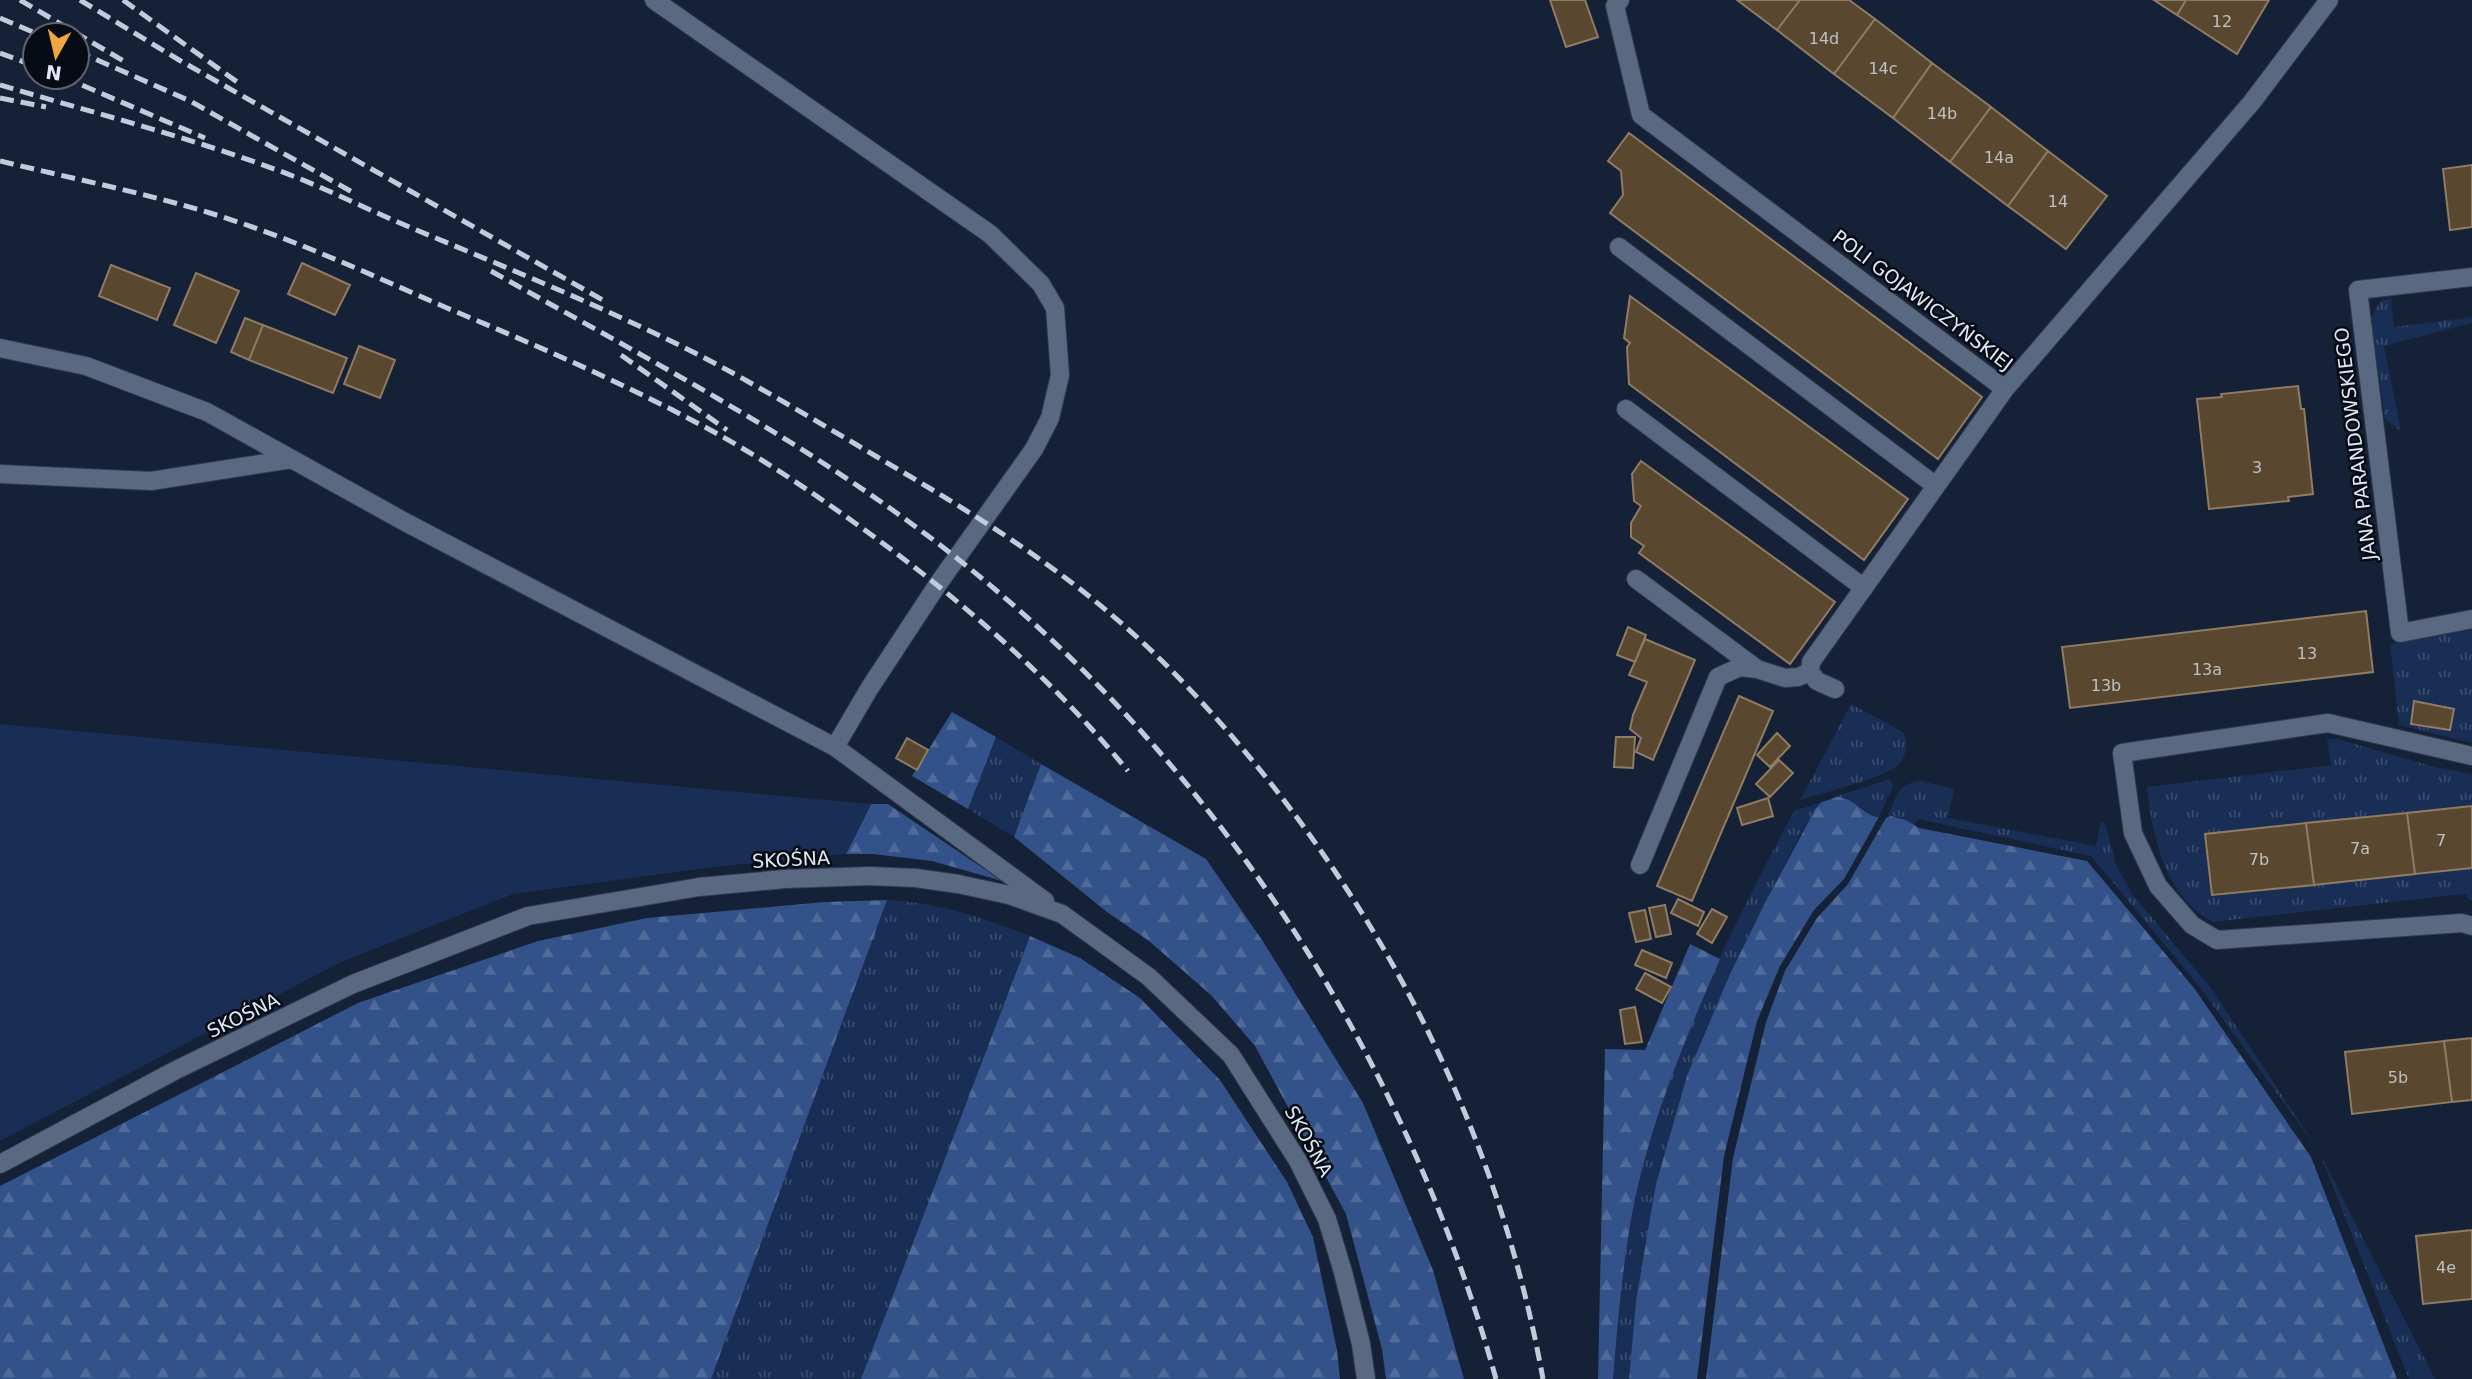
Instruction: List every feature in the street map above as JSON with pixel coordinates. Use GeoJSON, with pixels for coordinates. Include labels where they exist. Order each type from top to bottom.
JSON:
{"type":"FeatureCollection","features":[{"type":"Feature","properties":{"kind":"street"},"geometry":{"type":"LineString","coordinates":[[654,0],[990,234],[1041,284],[1055,308],[1060,375],[1045,428],[1034,449],[984,522],[938,584],[869,689],[835,747]]}},
{"type":"Feature","properties":{"kind":"street","name":"POLI GOJAWICZYŃSKIEJ"},"geometry":{"type":"LineString","coordinates":[[1620,0],[1615,6],[1641,115],[2005,388],[2252,102],[2329,0]]}},
{"type":"Feature","properties":{"kind":"street"},"geometry":{"type":"LineString","coordinates":[[1619,247],[1936,486]]}},
{"type":"Feature","properties":{"kind":"street","name":"JANA PARANDOWSKIEGO"},"geometry":{"type":"LineString","coordinates":[[2472,277],[2358,290],[2400,633],[2472,619]]}},
{"type":"Feature","properties":{"kind":"street"},"geometry":{"type":"LineString","coordinates":[[0,348],[86,366],[207,412],[405,522],[835,747],[1062,914]]}},
{"type":"Feature","properties":{"kind":"street"},"geometry":{"type":"LineString","coordinates":[[1835,690],[1817,681],[1810,673],[1811,662],[2005,388]]}},
{"type":"Feature","properties":{"kind":"street"},"geometry":{"type":"LineString","coordinates":[[1626,409],[1864,589]]}},
{"type":"Feature","properties":{"kind":"street"},"geometry":{"type":"LineString","coordinates":[[0,474],[151,481],[292,459]]}},
{"type":"Feature","properties":{"kind":"street"},"geometry":{"type":"LineString","coordinates":[[1636,579],[1757,669]]}},
{"type":"Feature","properties":{"kind":"street"},"geometry":{"type":"LineString","coordinates":[[1640,865],[1718,677],[1740,667],[1785,678],[1810,673]]}},
{"type":"Feature","properties":{"kind":"street"},"geometry":{"type":"LineString","coordinates":[[2472,756],[2328,723],[2122,753],[2133,833],[2158,886],[2192,925],[2217,940],[2462,923],[2472,926]]}},
{"type":"Feature","properties":{"kind":"street","name":"SKOŚNA"},"geometry":{"type":"LineString","coordinates":[[0,1164],[176,1070],[353,984],[528,916],[699,887],[785,879],[869,876],[916,878],[958,884],[1009,895],[1062,914],[1149,977],[1231,1055],[1298,1161],[1327,1219],[1358,1332],[1366,1379]]}},
{"type":"Feature","properties":{"kind":"green space"},"geometry":{"type":"Polygon","coordinates":[[[2391,299],[2394,327],[2472,317],[2472,323],[2384,346],[2401,431],[2385,419],[2371,319],[2380,301],[2391,299]]]}},
{"type":"Feature","properties":{"kind":"green space"},"geometry":{"type":"Polygon","coordinates":[[[2472,630],[2472,743],[2399,725],[2390,644],[2472,630]]]}},
{"type":"Feature","properties":{"kind":"green space"},"geometry":{"type":"Polygon","coordinates":[[[1851,704],[1903,732],[1906,748],[1902,760],[1882,774],[1800,800],[1851,704]]]}},
{"type":"Feature","properties":{"kind":"green space"},"geometry":{"type":"Polygon","coordinates":[[[952,712],[996,737],[968,809],[912,776],[952,712]]]}},
{"type":"Feature","properties":{"kind":"green space"},"geometry":{"type":"Polygon","coordinates":[[[0,724],[871,804],[846,854],[714,867],[513,894],[339,963],[0,1141],[0,724]]]}},
{"type":"Feature","properties":{"kind":"green space"},"geometry":{"type":"Polygon","coordinates":[[[996,737],[1041,764],[1014,837],[968,809],[996,737]]]}},
{"type":"Feature","properties":{"kind":"green space"},"geometry":{"type":"Polygon","coordinates":[[[2327,739],[2337,739],[2435,767],[2472,774],[2472,900],[2468,899],[2466,894],[2454,895],[2213,922],[2183,897],[2172,881],[2157,845],[2147,787],[2331,765],[2327,739]]]}},
{"type":"Feature","properties":{"kind":"green space"},"geometry":{"type":"Polygon","coordinates":[[[1041,764],[1206,859],[1264,943],[1363,1103],[1433,1270],[1464,1379],[1386,1379],[1382,1349],[1346,1214],[1255,1046],[1211,995],[1149,941],[1107,912],[1014,837],[1041,764]]]}},
{"type":"Feature","properties":{"kind":"green space"},"geometry":{"type":"Polygon","coordinates":[[[1890,779],[1893,787],[1879,817],[1870,815],[1861,807],[1831,798],[1890,779]]]}},
{"type":"Feature","properties":{"kind":"green space"},"geometry":{"type":"Polygon","coordinates":[[[1921,781],[1954,789],[1948,818],[2096,846],[2101,821],[2105,823],[2116,865],[2132,894],[2211,988],[2318,1150],[2199,986],[2091,856],[1918,819],[1914,826],[1901,818],[1887,818],[1902,789],[1913,782],[1921,781]]]}},
{"type":"Feature","properties":{"kind":"green space"},"geometry":{"type":"Polygon","coordinates":[[[1838,797],[1845,798],[1869,814],[1879,817],[1844,879],[1814,910],[1780,966],[1757,1021],[1724,1156],[1697,1379],[1629,1379],[1636,1301],[1656,1184],[1687,1076],[1730,974],[1816,808],[1822,802],[1838,797]]]}},
{"type":"Feature","properties":{"kind":"green space"},"geometry":{"type":"Polygon","coordinates":[[[1822,802],[1799,837],[1730,974],[1636,1301],[1629,1379],[1613,1379],[1621,1289],[1635,1199],[1647,1148],[1681,1048],[1723,951],[1794,811],[1822,802]]]}},
{"type":"Feature","properties":{"kind":"green space"},"geometry":{"type":"Polygon","coordinates":[[[871,804],[888,804],[1002,881],[932,861],[873,854],[846,854],[871,804]]]}},
{"type":"Feature","properties":{"kind":"green space"},"geometry":{"type":"Polygon","coordinates":[[[1891,816],[1906,820],[1919,828],[2087,861],[2194,988],[2311,1157],[2397,1379],[1706,1379],[1733,1158],[1766,1022],[1785,971],[1817,918],[1848,884],[1886,818],[1891,816]]]}},
{"type":"Feature","properties":{"kind":"green space"},"geometry":{"type":"Polygon","coordinates":[[[887,900],[926,904],[960,912],[1030,936],[861,1379],[711,1379],[887,900]]]}},
{"type":"Feature","properties":{"kind":"green space"},"geometry":{"type":"Polygon","coordinates":[[[887,900],[711,1379],[0,1379],[0,1186],[358,1003],[538,941],[647,918],[825,902],[887,900]]]}},
{"type":"Feature","properties":{"kind":"green space"},"geometry":{"type":"Polygon","coordinates":[[[1030,936],[1080,958],[1140,998],[1220,1080],[1287,1182],[1313,1237],[1337,1350],[1340,1379],[861,1379],[1030,936]]]}},
{"type":"Feature","properties":{"kind":"green space"},"geometry":{"type":"Polygon","coordinates":[[[1690,944],[1720,959],[1683,1047],[1651,1137],[1627,1244],[1613,1379],[1598,1379],[1605,1049],[1645,1050],[1690,944]]]}},
{"type":"Feature","properties":{"kind":"green space"},"geometry":{"type":"Polygon","coordinates":[[[2320,1154],[2435,1379],[2409,1379],[2320,1154]]]}},
{"type":"Feature","properties":{"kind":"building"},"geometry":{"type":"Polygon","coordinates":[[[1550,0],[1585,0],[1598,37],[1566,47],[1550,0]]]}},
{"type":"Feature","properties":{"kind":"building"},"geometry":{"type":"Polygon","coordinates":[[[1737,0],[1800,0],[1777,30],[1737,0]]]}},
{"type":"Feature","properties":{"kind":"building"},"geometry":{"type":"Polygon","coordinates":[[[1800,0],[1849,0],[1875,19],[1834,74],[1777,30],[1800,0]]]}},
{"type":"Feature","properties":{"kind":"building"},"geometry":{"type":"Polygon","coordinates":[[[2154,0],[2186,0],[2177,15],[2154,0]]]}},
{"type":"Feature","properties":{"kind":"building"},"geometry":{"type":"Polygon","coordinates":[[[2186,0],[2269,0],[2237,54],[2177,15],[2186,0]]]}},
{"type":"Feature","properties":{"kind":"building"},"geometry":{"type":"Polygon","coordinates":[[[1875,19],[1932,63],[1893,118],[1834,74],[1875,19]]]}},
{"type":"Feature","properties":{"kind":"building"},"geometry":{"type":"Polygon","coordinates":[[[1932,63],[1991,107],[1950,162],[1893,118],[1932,63]]]}},
{"type":"Feature","properties":{"kind":"building"},"geometry":{"type":"Polygon","coordinates":[[[1991,107],[2048,151],[2008,206],[1950,162],[1991,107]]]}},
{"type":"Feature","properties":{"kind":"building"},"geometry":{"type":"Polygon","coordinates":[[[1629,133],[1982,397],[1938,459],[1610,213],[1623,195],[1621,171],[1608,161],[1629,133]]]}},
{"type":"Feature","properties":{"kind":"building"},"geometry":{"type":"Polygon","coordinates":[[[2048,151],[2107,196],[2066,249],[2008,206],[2048,151]]]}},
{"type":"Feature","properties":{"kind":"building"},"geometry":{"type":"Polygon","coordinates":[[[2472,165],[2472,227],[2450,230],[2443,169],[2472,165]]]}},
{"type":"Feature","properties":{"kind":"building"},"geometry":{"type":"Polygon","coordinates":[[[302,263],[350,285],[335,315],[288,294],[302,263]]]}},
{"type":"Feature","properties":{"kind":"building"},"geometry":{"type":"Polygon","coordinates":[[[111,265],[170,288],[157,320],[99,296],[111,265]]]}},
{"type":"Feature","properties":{"kind":"building"},"geometry":{"type":"Polygon","coordinates":[[[196,273],[239,291],[216,343],[174,325],[196,273]]]}},
{"type":"Feature","properties":{"kind":"building"},"geometry":{"type":"Polygon","coordinates":[[[1630,296],[1908,499],[1864,560],[1629,384],[1627,347],[1630,343],[1624,338],[1630,296]]]}},
{"type":"Feature","properties":{"kind":"building"},"geometry":{"type":"Polygon","coordinates":[[[245,318],[263,325],[249,360],[231,352],[245,318]]]}},
{"type":"Feature","properties":{"kind":"building"},"geometry":{"type":"Polygon","coordinates":[[[263,325],[347,358],[333,393],[249,360],[263,325]]]}},
{"type":"Feature","properties":{"kind":"building"},"geometry":{"type":"Polygon","coordinates":[[[359,346],[395,360],[380,398],[344,384],[359,346]]]}},
{"type":"Feature","properties":{"kind":"building"},"geometry":{"type":"Polygon","coordinates":[[[2298,386],[2301,409],[2304,409],[2313,494],[2288,497],[2289,501],[2209,509],[2197,399],[2298,386]]]}},
{"type":"Feature","properties":{"kind":"building"},"geometry":{"type":"Polygon","coordinates":[[[1641,461],[1835,602],[1790,664],[1639,553],[1644,546],[1631,537],[1631,523],[1641,506],[1634,501],[1632,474],[1641,461]]]}},
{"type":"Feature","properties":{"kind":"building"},"geometry":{"type":"Polygon","coordinates":[[[2366,611],[2373,672],[2070,708],[2062,647],[2366,611]]]}},
{"type":"Feature","properties":{"kind":"building"},"geometry":{"type":"Polygon","coordinates":[[[1628,627],[1646,635],[1635,662],[1617,655],[1628,627]]]}},
{"type":"Feature","properties":{"kind":"building"},"geometry":{"type":"Polygon","coordinates":[[[1645,639],[1695,660],[1653,760],[1636,752],[1641,738],[1630,729],[1647,682],[1629,675],[1645,639]]]}},
{"type":"Feature","properties":{"kind":"building"},"geometry":{"type":"Polygon","coordinates":[[[1739,696],[1773,711],[1692,901],[1657,886],[1739,696]]]}},
{"type":"Feature","properties":{"kind":"building"},"geometry":{"type":"Polygon","coordinates":[[[2414,701],[2454,709],[2450,730],[2411,724],[2414,701]]]}},
{"type":"Feature","properties":{"kind":"building"},"geometry":{"type":"Polygon","coordinates":[[[1777,733],[1790,746],[1770,767],[1757,755],[1777,733]]]}},
{"type":"Feature","properties":{"kind":"building"},"geometry":{"type":"Polygon","coordinates":[[[1616,737],[1635,737],[1633,768],[1614,767],[1616,737]]]}},
{"type":"Feature","properties":{"kind":"building"},"geometry":{"type":"Polygon","coordinates":[[[907,738],[928,750],[917,770],[896,758],[907,738]]]}},
{"type":"Feature","properties":{"kind":"building"},"geometry":{"type":"Polygon","coordinates":[[[1779,760],[1793,773],[1770,797],[1756,784],[1779,760]]]}},
{"type":"Feature","properties":{"kind":"building"},"geometry":{"type":"Polygon","coordinates":[[[1768,798],[1773,816],[1742,825],[1737,808],[1768,798]]]}},
{"type":"Feature","properties":{"kind":"building"},"geometry":{"type":"Polygon","coordinates":[[[2472,806],[2472,868],[2415,874],[2407,813],[2472,806]]]}},
{"type":"Feature","properties":{"kind":"building"},"geometry":{"type":"Polygon","coordinates":[[[2407,813],[2415,874],[2314,885],[2306,823],[2407,813]]]}},
{"type":"Feature","properties":{"kind":"building"},"geometry":{"type":"Polygon","coordinates":[[[2306,823],[2314,885],[2212,895],[2205,834],[2306,823]]]}},
{"type":"Feature","properties":{"kind":"building"},"geometry":{"type":"Polygon","coordinates":[[[1678,899],[1704,912],[1698,926],[1671,913],[1678,899]]]}},
{"type":"Feature","properties":{"kind":"building"},"geometry":{"type":"Polygon","coordinates":[[[1665,905],[1671,934],[1656,937],[1649,908],[1665,905]]]}},
{"type":"Feature","properties":{"kind":"building"},"geometry":{"type":"Polygon","coordinates":[[[1712,909],[1727,917],[1712,943],[1697,934],[1712,909]]]}},
{"type":"Feature","properties":{"kind":"building"},"geometry":{"type":"Polygon","coordinates":[[[1645,910],[1651,939],[1636,942],[1629,913],[1645,910]]]}},
{"type":"Feature","properties":{"kind":"building"},"geometry":{"type":"Polygon","coordinates":[[[1642,950],[1672,963],[1666,978],[1635,965],[1642,950]]]}},
{"type":"Feature","properties":{"kind":"building"},"geometry":{"type":"Polygon","coordinates":[[[1645,973],[1671,987],[1662,1003],[1636,989],[1645,973]]]}},
{"type":"Feature","properties":{"kind":"building"},"geometry":{"type":"Polygon","coordinates":[[[1635,1007],[1642,1042],[1625,1044],[1620,1010],[1635,1007]]]}},
{"type":"Feature","properties":{"kind":"building"},"geometry":{"type":"Polygon","coordinates":[[[2472,1038],[2472,1100],[2452,1102],[2444,1041],[2472,1038]]]}},
{"type":"Feature","properties":{"kind":"building"},"geometry":{"type":"Polygon","coordinates":[[[2444,1041],[2452,1102],[2352,1114],[2345,1052],[2444,1041]]]}},
{"type":"Feature","properties":{"kind":"building"},"geometry":{"type":"Polygon","coordinates":[[[2472,1230],[2472,1299],[2423,1304],[2416,1236],[2472,1230]]]}},
{"type":"Feature","properties":{"kind":"railway"},"geometry":{"type":"LineString","coordinates":[[20,0],[127,63]]}},
{"type":"Feature","properties":{"kind":"railway"},"geometry":{"type":"LineString","coordinates":[[80,0],[179,60],[608,303]]}},
{"type":"Feature","properties":{"kind":"railway"},"geometry":{"type":"LineString","coordinates":[[123,0],[240,84]]}},
{"type":"Feature","properties":{"kind":"railway"},"geometry":{"type":"LineString","coordinates":[[0,18],[21,27]]}},
{"type":"Feature","properties":{"kind":"railway"},"geometry":{"type":"LineString","coordinates":[[0,53],[21,61]]}},
{"type":"Feature","properties":{"kind":"railway"},"geometry":{"type":"LineString","coordinates":[[91,57],[190,101],[354,193]]}},
{"type":"Feature","properties":{"kind":"railway"},"geometry":{"type":"LineString","coordinates":[[0,85],[174,136],[277,170],[647,329],[747,381],[954,503],[1017,543],[1107,611],[1151,650],[1192,692],[1269,781],[1319,848],[1365,918],[1406,989],[1443,1063],[1475,1139],[1503,1217],[1525,1297],[1543,1379]]}},
{"type":"Feature","properties":{"kind":"railway"},"geometry":{"type":"LineString","coordinates":[[91,89],[205,138]]}},
{"type":"Feature","properties":{"kind":"railway"},"geometry":{"type":"LineString","coordinates":[[0,98],[46,107]]}},
{"type":"Feature","properties":{"kind":"railway"},"geometry":{"type":"LineString","coordinates":[[0,161],[158,198],[271,234],[549,352],[616,382],[714,432],[815,495],[942,589],[1040,675],[1128,771]]}},
{"type":"Feature","properties":{"kind":"railway"},"geometry":{"type":"LineString","coordinates":[[491,271],[761,424],[865,491],[916,527],[1018,609],[1113,700],[1199,799],[1277,905],[1346,1017],[1406,1134],[1456,1255],[1496,1379]]}},
{"type":"Feature","properties":{"kind":"railway"},"geometry":{"type":"LineString","coordinates":[[621,355],[727,430]]}}]}
